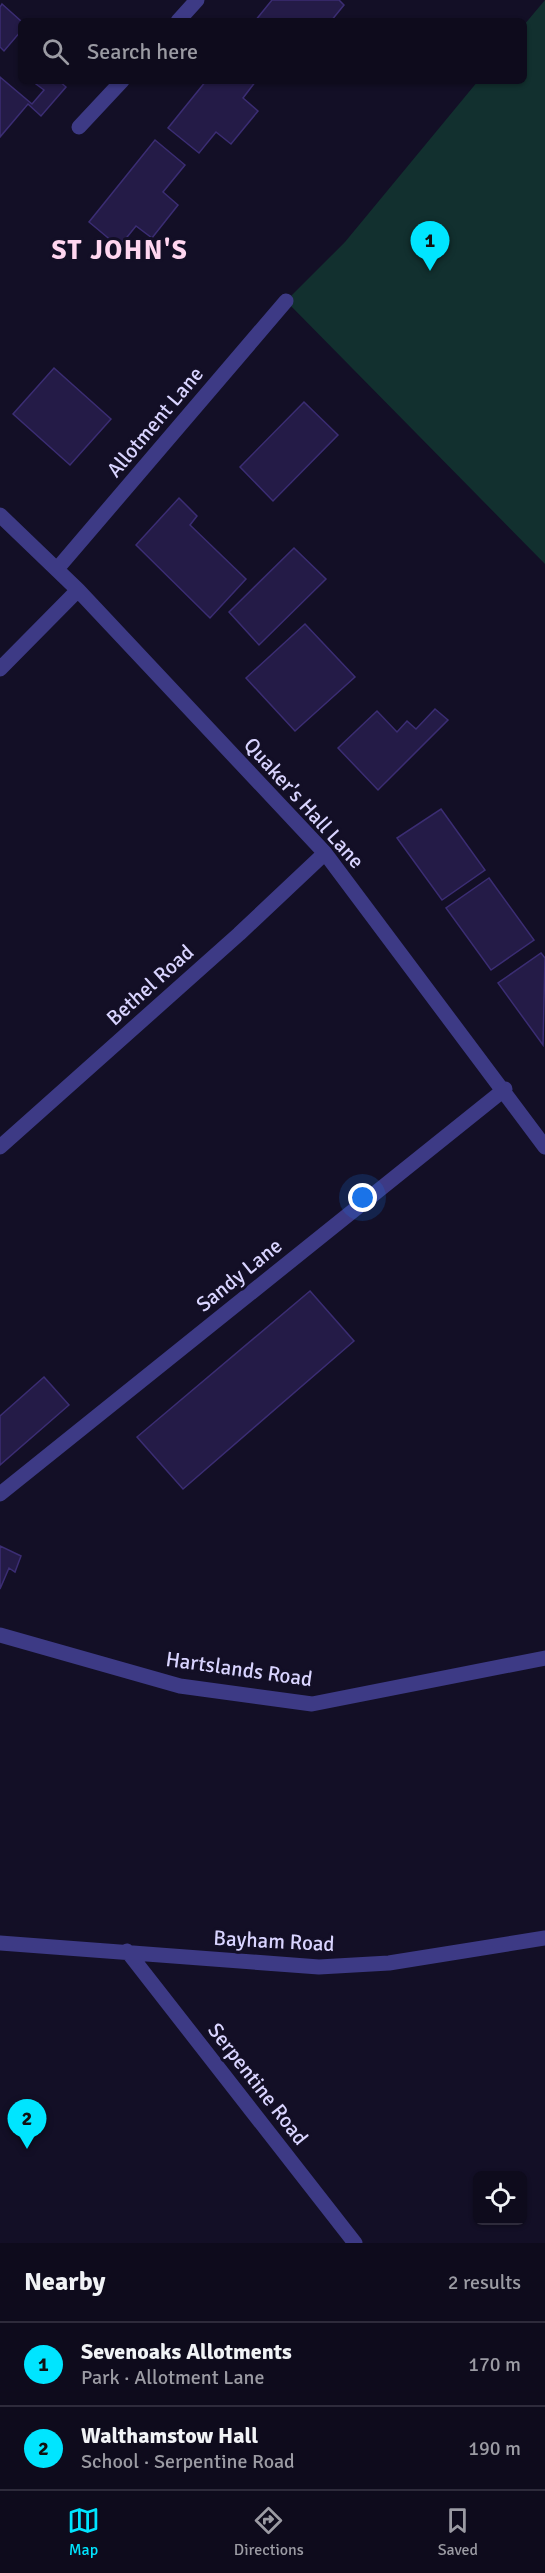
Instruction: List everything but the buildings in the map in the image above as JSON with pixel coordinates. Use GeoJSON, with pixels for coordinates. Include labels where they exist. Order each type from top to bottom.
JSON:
{"type":"FeatureCollection","features":[{"type":"Feature","properties":{"kind":"street"},"geometry":{"type":"LineString","coordinates":[[181,18],[196,0]]}},
{"type":"Feature","properties":{"kind":"street"},"geometry":{"type":"LineString","coordinates":[[79,127],[119,84]]}},
{"type":"Feature","properties":{"kind":"street","name":"Allotment Lane"},"geometry":{"type":"LineString","coordinates":[[57,569],[286,301]]}},
{"type":"Feature","properties":{"kind":"street","name":"Quaker's Hall Lane"},"geometry":{"type":"LineString","coordinates":[[0,515],[78,590],[325,853],[505,1089],[545,1147]]}},
{"type":"Feature","properties":{"kind":"street"},"geometry":{"type":"LineString","coordinates":[[0,669],[78,590]]}},
{"type":"Feature","properties":{"kind":"street","name":"Bethel Road"},"geometry":{"type":"LineString","coordinates":[[0,1147],[239,934],[325,853]]}},
{"type":"Feature","properties":{"kind":"street","name":"Sandy Lane"},"geometry":{"type":"LineString","coordinates":[[0,1494],[505,1089]]}},
{"type":"Feature","properties":{"kind":"street","name":"Hartslands Road"},"geometry":{"type":"LineString","coordinates":[[0,1635],[180,1686],[312,1704],[545,1658]]}},
{"type":"Feature","properties":{"kind":"street","name":"Bayham Road"},"geometry":{"type":"LineString","coordinates":[[0,1943],[319,1967],[389,1963],[545,1938]]}},
{"type":"Feature","properties":{"kind":"street","name":"Serpentine Road"},"geometry":{"type":"LineString","coordinates":[[128,1951],[355,2243]]}},
{"type":"Feature","properties":{"kind":"green space"},"geometry":{"type":"Polygon","coordinates":[[[545,0],[545,564],[286,301],[345,242],[476,84],[527,84],[527,21],[545,0]]]}},
{"type":"Feature","properties":{"kind":"place","name":"Sevenoaks Allotments"},"geometry":{"type":"Point","coordinates":[430,271]}},
{"type":"Feature","properties":{"kind":"place","name":"Walthamstow Hall"},"geometry":{"type":"Point","coordinates":[27,2149]}},
{"type":"Feature","properties":{"kind":"district","name":"ST JOHN'S"},"geometry":{"type":"Point","coordinates":[120,250]}}]}
